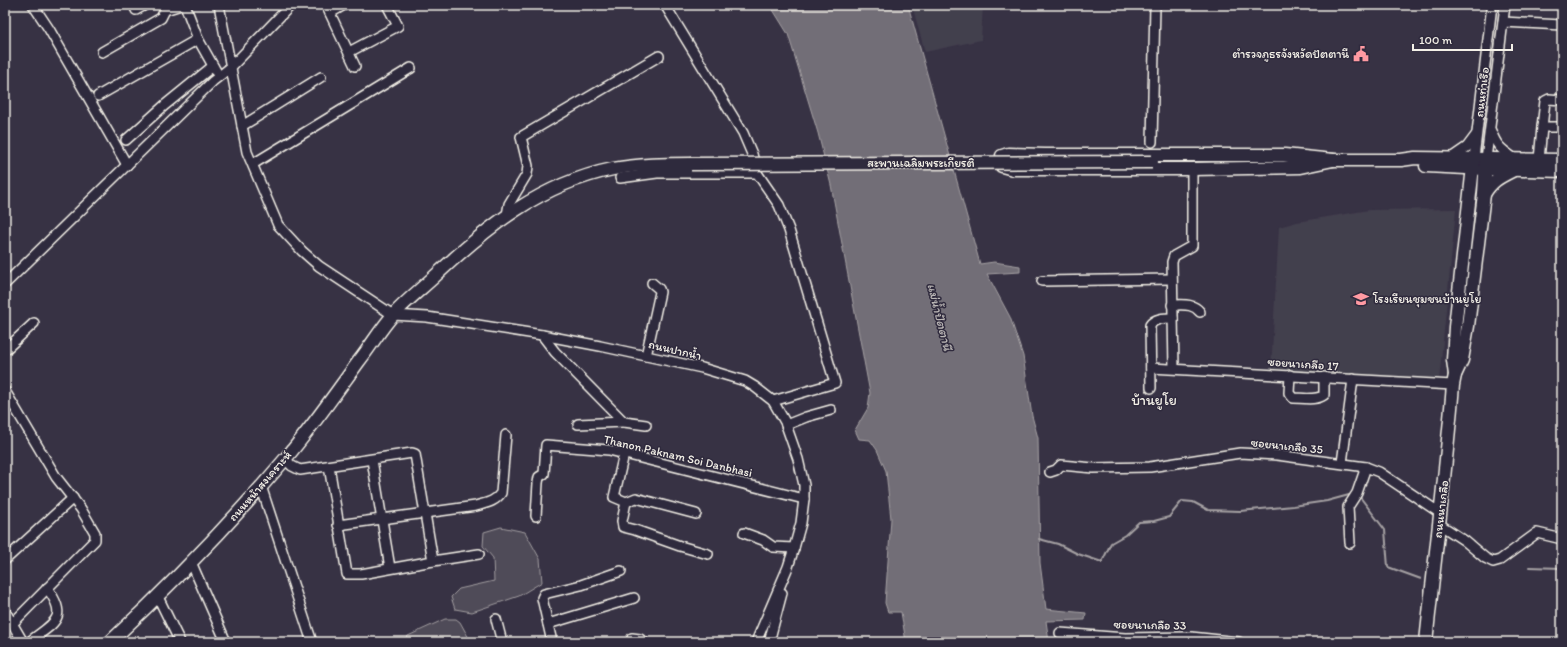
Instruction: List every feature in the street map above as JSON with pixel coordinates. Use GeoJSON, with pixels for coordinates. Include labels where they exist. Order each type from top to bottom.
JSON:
{"type":"FeatureCollection","features":[{"type":"Feature","properties":{"kind":"main road"},"geometry":{"type":"LineString","coordinates":[[1333,160],[1300,167],[1192,169],[1013,169],[1002,166],[1001,160],[1002,156],[1008,154],[1045,156],[1152,154],[1284,155],[1333,160],[1401,160],[1415,165],[1452,163],[1515,165],[1562,171]]}},
{"type":"Feature","properties":{"kind":"main road","name":"สะพานเฉลิมพระเกียรติ"},"geometry":{"type":"LineString","coordinates":[[507,215],[530,200],[581,178],[604,171],[651,164],[1333,160]]}},
{"type":"Feature","properties":{"kind":"main road"},"geometry":{"type":"LineString","coordinates":[[1484,194],[1491,184],[1515,165],[1539,160],[1562,160]]}},
{"type":"Feature","properties":{"kind":"main road"},"geometry":{"type":"LineString","coordinates":[[1452,163],[1464,179],[1469,196]]}},
{"type":"Feature","properties":{"kind":"main road","name":"ถนนนาเกลือ"},"geometry":{"type":"LineString","coordinates":[[1426,642],[1447,458],[1454,380],[1453,360],[1455,327],[1473,164]]}},
{"type":"Feature","properties":{"kind":"main road","name":"ถนนนาเกลือ"},"geometry":{"type":"LineString","coordinates":[[1454,380],[1462,360],[1468,326],[1484,194],[1486,164]]}},
{"type":"Feature","properties":{"kind":"main road","name":"ถนนหน้าสงเคราะห์"},"geometry":{"type":"LineString","coordinates":[[110,642],[122,637],[261,486],[317,419],[393,315],[452,260],[507,215]]}},
{"type":"Feature","properties":{"kind":"street"},"geometry":{"type":"LineString","coordinates":[[33,5],[49,28],[127,165]]}},
{"type":"Feature","properties":{"kind":"street"},"geometry":{"type":"LineString","coordinates":[[134,5],[136,10],[145,5]]}},
{"type":"Feature","properties":{"kind":"street"},"geometry":{"type":"LineString","coordinates":[[102,52],[161,18],[163,7],[181,5]]}},
{"type":"Feature","properties":{"kind":"street"},"geometry":{"type":"LineString","coordinates":[[185,5],[198,38],[219,76]]}},
{"type":"Feature","properties":{"kind":"street"},"geometry":{"type":"LineString","coordinates":[[218,5],[247,152],[278,225],[302,251],[319,266],[393,315]]}},
{"type":"Feature","properties":{"kind":"street"},"geometry":{"type":"LineString","coordinates":[[5,284],[219,76],[231,67],[291,5]]}},
{"type":"Feature","properties":{"kind":"street"},"geometry":{"type":"LineString","coordinates":[[344,5],[328,9],[355,66]]}},
{"type":"Feature","properties":{"kind":"street"},"geometry":{"type":"LineString","coordinates":[[349,52],[398,26],[387,5]]}},
{"type":"Feature","properties":{"kind":"street"},"geometry":{"type":"LineString","coordinates":[[664,5],[743,133],[752,154],[757,173],[779,205],[789,230],[835,383],[774,401]]}},
{"type":"Feature","properties":{"kind":"street"},"geometry":{"type":"LineString","coordinates":[[1152,142],[1155,5]]}},
{"type":"Feature","properties":{"kind":"street","name":"ถนนท่าเรือ"},"geometry":{"type":"LineString","coordinates":[[1473,164],[1492,5]]}},
{"type":"Feature","properties":{"kind":"street","name":"ถนนท่าเรือ"},"geometry":{"type":"LineString","coordinates":[[1486,164],[1504,5]]}},
{"type":"Feature","properties":{"kind":"street"},"geometry":{"type":"LineString","coordinates":[[1503,22],[1562,25]]}},
{"type":"Feature","properties":{"kind":"street"},"geometry":{"type":"LineString","coordinates":[[98,96],[198,38]]}},
{"type":"Feature","properties":{"kind":"street"},"geometry":{"type":"LineString","coordinates":[[507,215],[509,204],[527,174],[528,166],[521,137],[659,56]]}},
{"type":"Feature","properties":{"kind":"street"},"geometry":{"type":"LineString","coordinates":[[126,140],[165,105],[213,66]]}},
{"type":"Feature","properties":{"kind":"street"},"geometry":{"type":"LineString","coordinates":[[253,164],[411,68]]}},
{"type":"Feature","properties":{"kind":"street"},"geometry":{"type":"LineString","coordinates":[[242,126],[321,77]]}},
{"type":"Feature","properties":{"kind":"street"},"geometry":{"type":"LineString","coordinates":[[1539,160],[1545,101],[1549,99],[1562,100]]}},
{"type":"Feature","properties":{"kind":"street"},"geometry":{"type":"LineString","coordinates":[[1542,127],[1562,127]]}},
{"type":"Feature","properties":{"kind":"street"},"geometry":{"type":"LineString","coordinates":[[1490,130],[1496,144],[1515,165]]}},
{"type":"Feature","properties":{"kind":"street"},"geometry":{"type":"LineString","coordinates":[[1452,163],[1467,147],[1477,132]]}},
{"type":"Feature","properties":{"kind":"street"},"geometry":{"type":"LineString","coordinates":[[1174,368],[1171,279],[1172,258],[1192,246],[1192,169]]}},
{"type":"Feature","properties":{"kind":"street"},"geometry":{"type":"LineString","coordinates":[[620,178],[657,173],[757,173]]}},
{"type":"Feature","properties":{"kind":"street"},"geometry":{"type":"LineString","coordinates":[[1042,281],[1171,279]]}},
{"type":"Feature","properties":{"kind":"street"},"geometry":{"type":"LineString","coordinates":[[646,356],[660,292],[652,283]]}},
{"type":"Feature","properties":{"kind":"street"},"geometry":{"type":"LineString","coordinates":[[1172,305],[1191,305],[1200,312]]}},
{"type":"Feature","properties":{"kind":"street","name":"ถนนปากน้ำ"},"geometry":{"type":"LineString","coordinates":[[393,315],[420,316],[542,335],[646,356],[734,377],[755,387],[774,401],[786,425],[798,459],[804,485],[804,499],[801,523],[769,642]]}},
{"type":"Feature","properties":{"kind":"street"},"geometry":{"type":"LineString","coordinates":[[1151,388],[1150,325],[1153,321],[1159,319],[1173,318]]}},
{"type":"Feature","properties":{"kind":"street"},"geometry":{"type":"LineString","coordinates":[[5,350],[34,323]]}},
{"type":"Feature","properties":{"kind":"street"},"geometry":{"type":"LineString","coordinates":[[542,335],[555,352],[624,422]]}},
{"type":"Feature","properties":{"kind":"street","name":"ซอยนาเกลือ 17"},"geometry":{"type":"LineString","coordinates":[[1151,368],[1174,368],[1353,379],[1454,380]]}},
{"type":"Feature","properties":{"kind":"street"},"geometry":{"type":"LineString","coordinates":[[1290,375],[1289,393],[1292,398],[1321,397],[1324,395],[1324,377]]}},
{"type":"Feature","properties":{"kind":"street"},"geometry":{"type":"LineString","coordinates":[[1342,463],[1353,379]]}},
{"type":"Feature","properties":{"kind":"street"},"geometry":{"type":"LineString","coordinates":[[5,391],[56,477],[73,498],[96,537],[12,624]]}},
{"type":"Feature","properties":{"kind":"street"},"geometry":{"type":"LineString","coordinates":[[786,425],[806,417],[831,410]]}},
{"type":"Feature","properties":{"kind":"street"},"geometry":{"type":"LineString","coordinates":[[578,424],[624,422],[646,425]]}},
{"type":"Feature","properties":{"kind":"street"},"geometry":{"type":"LineString","coordinates":[[338,525],[476,506],[497,498],[501,493],[506,435]]}},
{"type":"Feature","properties":{"kind":"street","name":"Thanon Paknam Soi Danbhasi"},"geometry":{"type":"LineString","coordinates":[[536,516],[538,483],[539,477],[544,474],[546,446],[609,450],[804,499]]}},
{"type":"Feature","properties":{"kind":"street"},"geometry":{"type":"LineString","coordinates":[[284,459],[292,466],[300,470],[412,453],[415,454],[433,561]]}},
{"type":"Feature","properties":{"kind":"street","name":"ซอยนาเกลือ 35"},"geometry":{"type":"LineString","coordinates":[[1050,472],[1056,470],[1061,465],[1093,468],[1150,467],[1240,453],[1276,455],[1342,463],[1366,467],[1379,472],[1439,518],[1484,558],[1493,562],[1500,560],[1537,533],[1562,539]]}},
{"type":"Feature","properties":{"kind":"street"},"geometry":{"type":"LineString","coordinates":[[624,454],[614,497],[626,502],[636,498],[696,514]]}},
{"type":"Feature","properties":{"kind":"street"},"geometry":{"type":"LineString","coordinates":[[372,460],[390,568]]}},
{"type":"Feature","properties":{"kind":"street"},"geometry":{"type":"LineString","coordinates":[[329,466],[347,574],[356,574],[479,554]]}},
{"type":"Feature","properties":{"kind":"street"},"geometry":{"type":"LineString","coordinates":[[1350,543],[1348,507],[1355,496],[1366,467]]}},
{"type":"Feature","properties":{"kind":"street"},"geometry":{"type":"LineString","coordinates":[[261,486],[312,642]]}},
{"type":"Feature","properties":{"kind":"street"},"geometry":{"type":"LineString","coordinates":[[5,560],[73,498]]}},
{"type":"Feature","properties":{"kind":"street"},"geometry":{"type":"LineString","coordinates":[[626,502],[621,524],[623,527],[708,554]]}},
{"type":"Feature","properties":{"kind":"street"},"geometry":{"type":"LineString","coordinates":[[744,533],[763,540],[773,547],[794,548]]}},
{"type":"Feature","properties":{"kind":"street"},"geometry":{"type":"LineString","coordinates":[[191,562],[226,642]]}},
{"type":"Feature","properties":{"kind":"street","name":"ถนนปากน้ำ"},"geometry":{"type":"LineString","coordinates":[[756,642],[788,567]]}},
{"type":"Feature","properties":{"kind":"street"},"geometry":{"type":"LineString","coordinates":[[552,642],[542,598],[544,594],[581,585],[621,571]]}},
{"type":"Feature","properties":{"kind":"street"},"geometry":{"type":"LineString","coordinates":[[29,642],[54,623],[57,618],[58,607],[55,599],[47,588]]}},
{"type":"Feature","properties":{"kind":"street"},"geometry":{"type":"LineString","coordinates":[[158,597],[180,642]]}},
{"type":"Feature","properties":{"kind":"street"},"geometry":{"type":"LineString","coordinates":[[548,624],[634,598]]}},
{"type":"Feature","properties":{"kind":"street"},"geometry":{"type":"LineString","coordinates":[[5,611],[23,642]]}},
{"type":"Feature","properties":{"kind":"street"},"geometry":{"type":"LineString","coordinates":[[496,619],[502,642]]}},
{"type":"Feature","properties":{"kind":"street","name":"ซอยนาเกลือ 33"},"geometry":{"type":"LineString","coordinates":[[1060,634],[1125,638],[1191,637],[1239,642]]}},
{"type":"Feature","properties":{"kind":"street"},"geometry":{"type":"LineString","coordinates":[[632,638],[640,638],[644,642]]}},
{"type":"Feature","properties":{"kind":"shaded area"},"geometry":{"type":"Polygon","coordinates":[[[912,5],[983,5],[981,40],[925,52],[912,5]]]}},
{"type":"Feature","properties":{"kind":"shaded area","name":"โรงเรียนชุมชนบ้านยูโย"},"geometry":{"type":"Polygon","coordinates":[[[1456,209],[1439,381],[1271,370],[1279,227],[1297,222],[1369,210],[1456,209]]]}},
{"type":"Feature","properties":{"kind":"shaded area"},"geometry":{"type":"Polygon","coordinates":[[[501,527],[525,532],[540,559],[542,582],[519,596],[472,612],[455,609],[451,597],[459,589],[494,581],[493,558],[483,546],[484,532],[501,527]]]}},
{"type":"Feature","properties":{"kind":"shaded area"},"geometry":{"type":"Polygon","coordinates":[[[445,619],[456,619],[460,622],[471,642],[402,642],[408,636],[445,619]]]}},
{"type":"Feature","properties":{"kind":"water","name":"แม่น้ำปัตตานี"},"geometry":{"type":"Polygon","coordinates":[[[770,5],[908,5],[980,264],[994,262],[1020,266],[1020,272],[987,274],[1010,317],[1023,356],[1032,416],[1038,438],[1040,563],[1046,609],[1086,613],[1085,620],[1046,621],[1049,642],[906,642],[901,612],[888,612],[885,603],[891,519],[886,471],[877,450],[870,440],[859,439],[855,430],[868,408],[870,393],[831,185],[818,133],[788,34],[770,5]]]}},
{"type":"Feature","properties":{"kind":"waterway"},"geometry":{"type":"LineString","coordinates":[[1039,539],[1058,544],[1078,554],[1102,562],[1111,543],[1125,535],[1139,522],[1154,521],[1169,517],[1182,501],[1193,502],[1208,510],[1240,511],[1293,506],[1327,501],[1349,495],[1353,496]]}},
{"type":"Feature","properties":{"kind":"waterway"},"geometry":{"type":"LineString","coordinates":[[1357,497],[1360,497],[1385,530],[1388,567],[1421,579]]}},
{"type":"Feature","properties":{"kind":"waterway"},"geometry":{"type":"LineString","coordinates":[[1529,567],[1562,568]]}},
{"type":"Feature","properties":{"kind":"place","name":"ตำรวจภูธรจังหวัดปัตตานี"},"geometry":{"type":"Point","coordinates":[1361,54]}},
{"type":"Feature","properties":{"kind":"place","name":"โรงเรียนชุมชนบ้านยูโย"},"geometry":{"type":"Point","coordinates":[1361,299]}},
{"type":"Feature","properties":{"kind":"district","name":"บ้านยูโย"},"geometry":{"type":"Point","coordinates":[1154,400]}}]}
